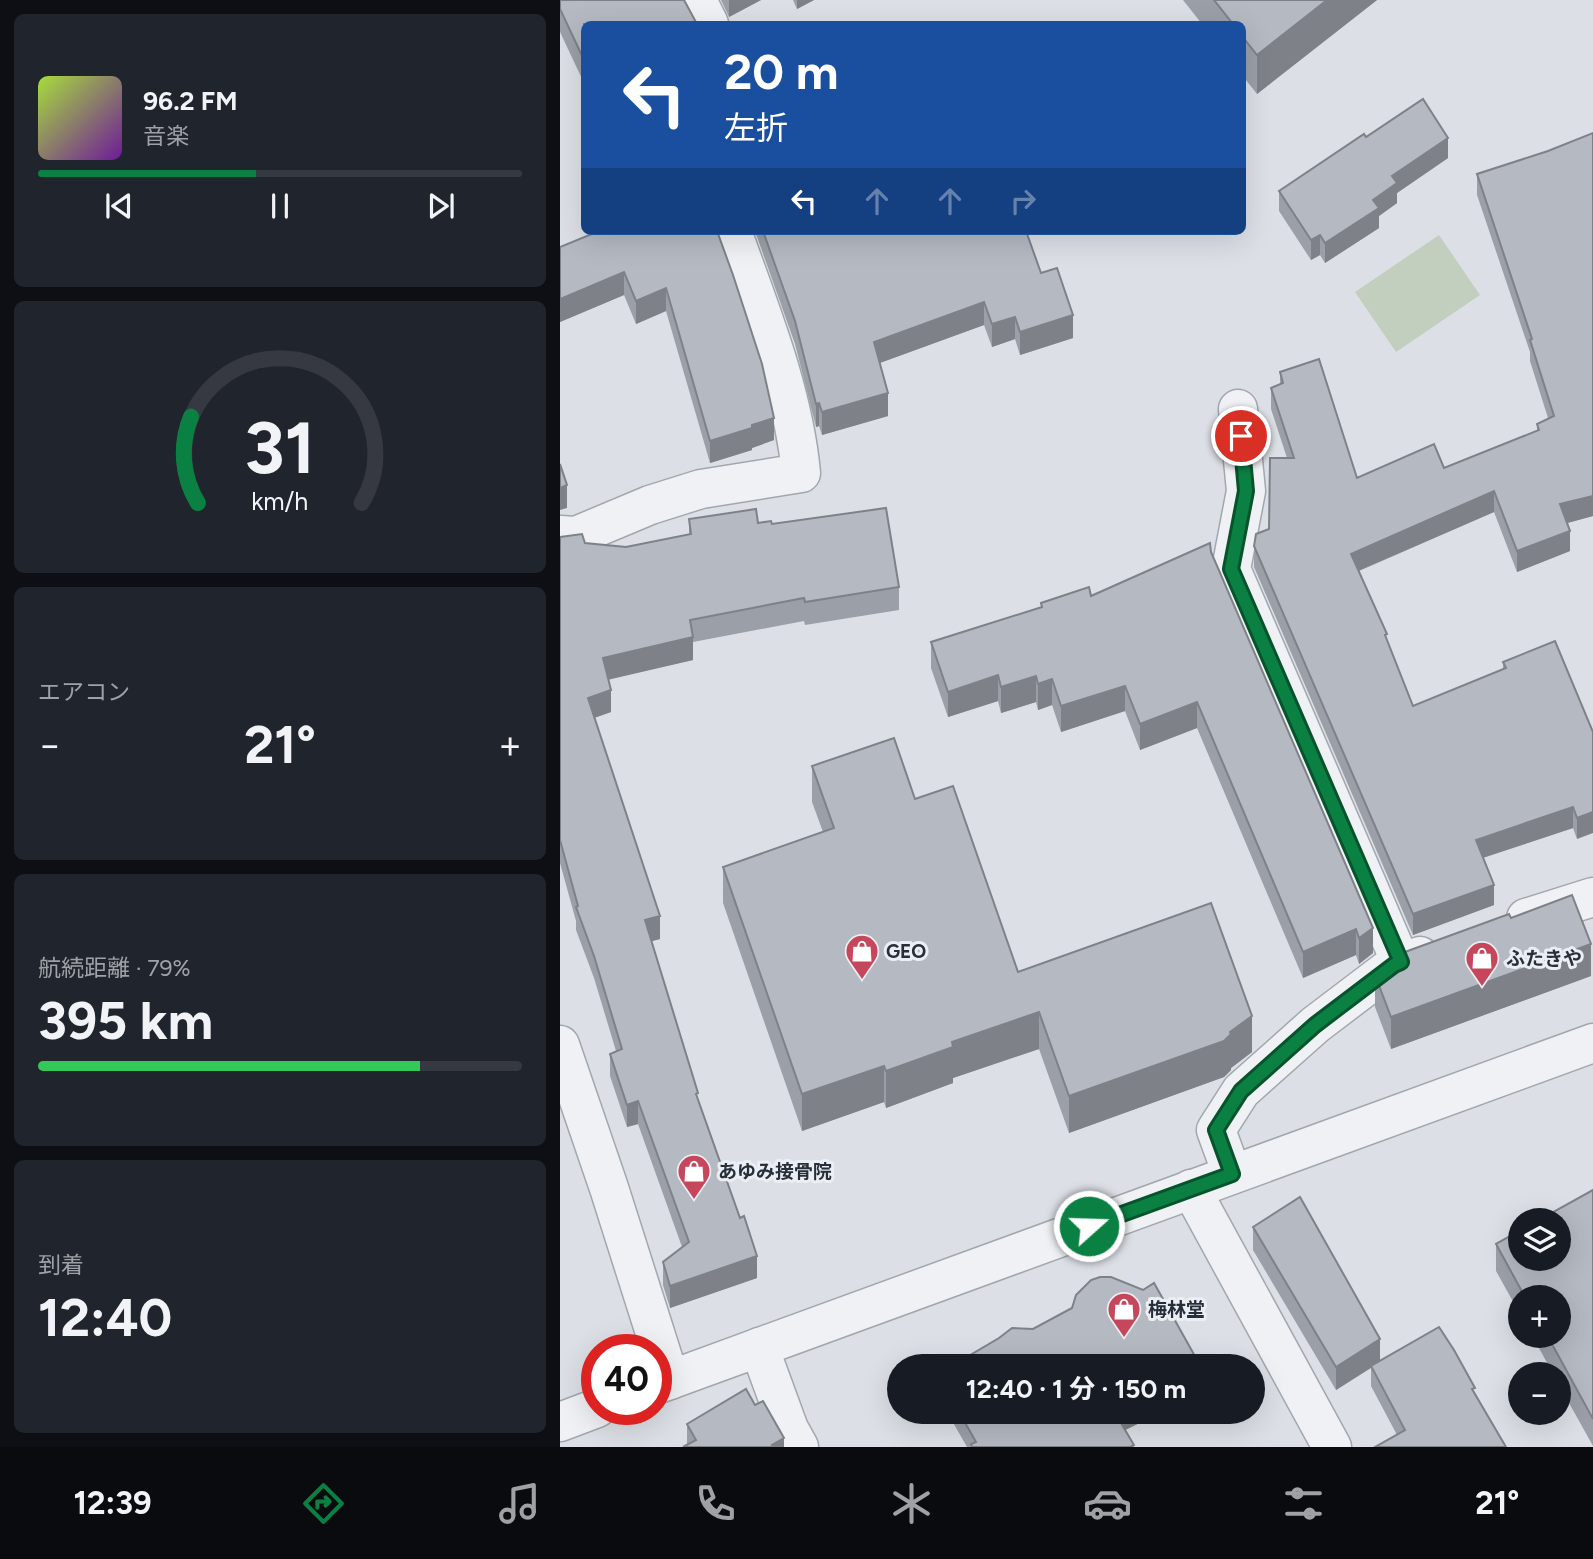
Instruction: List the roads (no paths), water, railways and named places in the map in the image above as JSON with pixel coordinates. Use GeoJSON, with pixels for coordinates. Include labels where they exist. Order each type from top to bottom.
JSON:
{"type":"FeatureCollection","features":[{"type":"Feature","properties":{"kind":"street"},"geometry":{"type":"LineString","coordinates":[[697,0],[708,21]]}},
{"type":"Feature","properties":{"kind":"street"},"geometry":{"type":"LineString","coordinates":[[560,535],[576,536],[650,505],[701,489],[801,473],[798,446],[776,354],[733,235]]}},
{"type":"Feature","properties":{"kind":"street"},"geometry":{"type":"LineString","coordinates":[[1238,409],[1246,491],[1231,569],[1401,962]]}},
{"type":"Feature","properties":{"kind":"street"},"geometry":{"type":"LineString","coordinates":[[1499,927],[1593,897]]}},
{"type":"Feature","properties":{"kind":"street"},"geometry":{"type":"LineString","coordinates":[[1232,1174],[1216,1130],[1241,1091],[1315,1025],[1394,965],[1450,944]]}},
{"type":"Feature","properties":{"kind":"street"},"geometry":{"type":"LineString","coordinates":[[672,1379],[1593,1043]]}},
{"type":"Feature","properties":{"kind":"street"},"geometry":{"type":"LineString","coordinates":[[560,1045],[605,1175],[650,1334]]}},
{"type":"Feature","properties":{"kind":"street"},"geometry":{"type":"LineString","coordinates":[[1191,1189],[1332,1447]]}},
{"type":"Feature","properties":{"kind":"street"},"geometry":{"type":"LineString","coordinates":[[759,1347],[789,1429],[799,1447]]}},
{"type":"Feature","properties":{"kind":"street"},"geometry":{"type":"LineString","coordinates":[[560,1422],[581,1414]]}},
{"type":"Feature","properties":{"kind":"place","name":"GEO"},"geometry":{"type":"Point","coordinates":[862,981]}},
{"type":"Feature","properties":{"kind":"place","name":"ふたきや"},"geometry":{"type":"Point","coordinates":[1482,988]}},
{"type":"Feature","properties":{"kind":"place","name":"あゆみ接骨院"},"geometry":{"type":"Point","coordinates":[694,1201]}},
{"type":"Feature","properties":{"kind":"place","name":"梅林堂"},"geometry":{"type":"Point","coordinates":[1124,1339]}}]}
